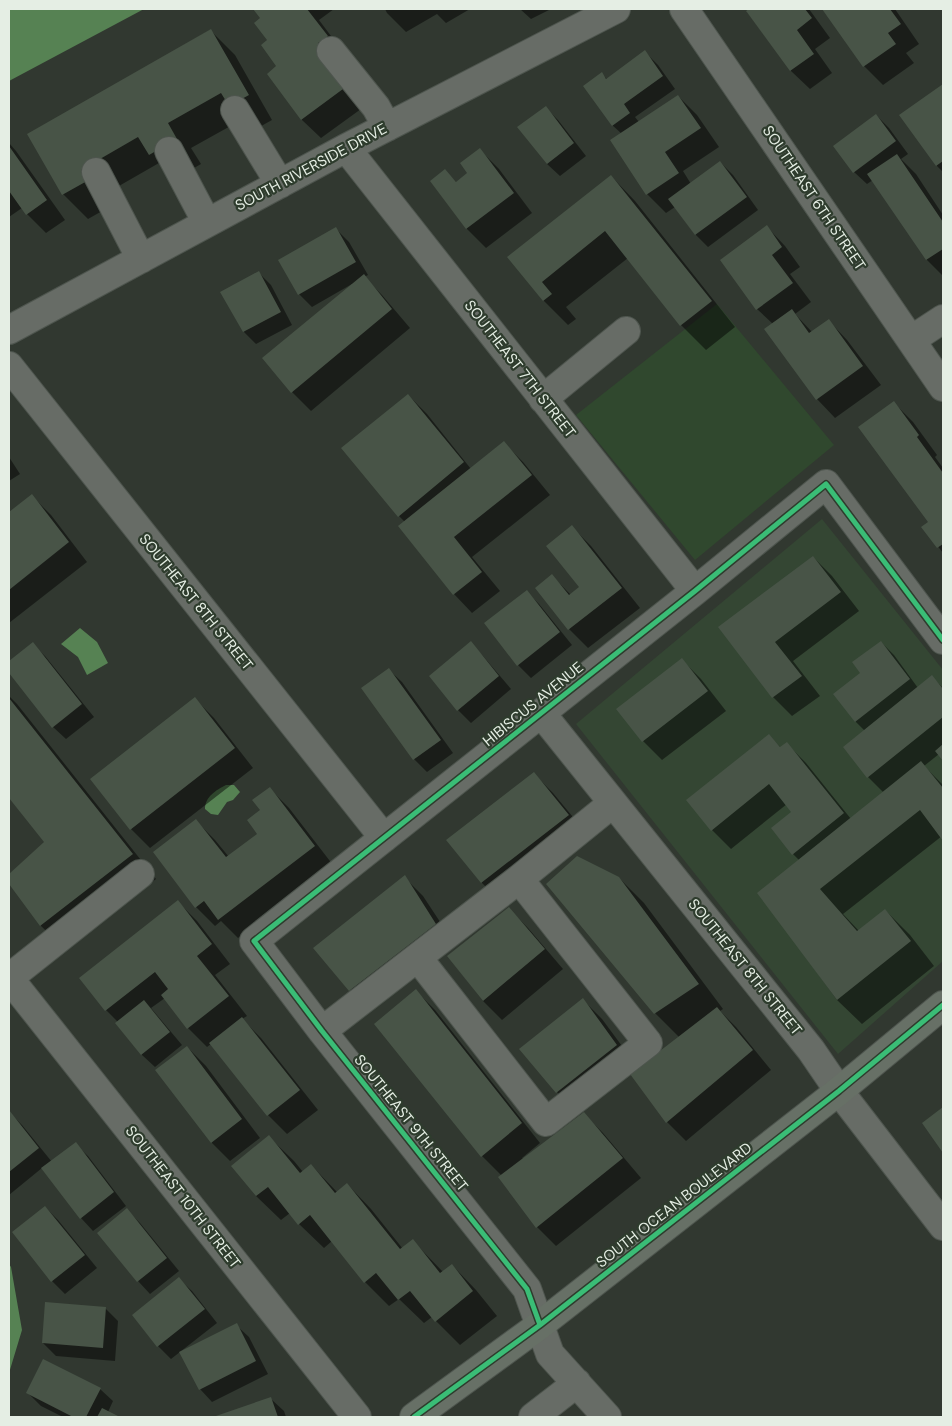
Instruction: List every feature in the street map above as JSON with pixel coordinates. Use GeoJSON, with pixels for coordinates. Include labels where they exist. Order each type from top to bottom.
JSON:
{"type":"FeatureCollection","features":[{"type":"Feature","properties":{"kind":"main road","name":"SOUTH OCEAN BOULEVARD"},"geometry":{"type":"LineString","coordinates":[[415,1417],[540,1325],[839,1091],[943,1005]]}},
{"type":"Feature","properties":{"kind":"street","name":"SOUTH RIVERSIDE DRIVE"},"geometry":{"type":"LineString","coordinates":[[9,330],[346,148],[616,9]]}},
{"type":"Feature","properties":{"kind":"street","name":"SOUTHEAST 6TH STREET"},"geometry":{"type":"LineString","coordinates":[[684,9],[943,388]]}},
{"type":"Feature","properties":{"kind":"street"},"geometry":{"type":"LineString","coordinates":[[331,51],[376,107],[387,127]]}},
{"type":"Feature","properties":{"kind":"street"},"geometry":{"type":"LineString","coordinates":[[235,110],[280,184]]}},
{"type":"Feature","properties":{"kind":"street","name":"SOUTHEAST 7TH STREET"},"geometry":{"type":"LineString","coordinates":[[346,148],[695,591]]}},
{"type":"Feature","properties":{"kind":"street"},"geometry":{"type":"LineString","coordinates":[[169,151],[207,223]]}},
{"type":"Feature","properties":{"kind":"street"},"geometry":{"type":"LineString","coordinates":[[96,172],[141,259]]}},
{"type":"Feature","properties":{"kind":"street"},"geometry":{"type":"LineString","coordinates":[[911,340],[943,319]]}},
{"type":"Feature","properties":{"kind":"street"},"geometry":{"type":"LineString","coordinates":[[543,398],[626,331]]}},
{"type":"Feature","properties":{"kind":"street","name":"SOUTHEAST 8TH STREET"},"geometry":{"type":"LineString","coordinates":[[9,366],[384,838]]}},
{"type":"Feature","properties":{"kind":"street","name":"HIBISCUS AVENUE"},"geometry":{"type":"LineString","coordinates":[[254,941],[695,591],[826,484],[943,640]]}},
{"type":"Feature","properties":{"kind":"street","name":"SOUTHEAST 8TH STREET"},"geometry":{"type":"LineString","coordinates":[[541,713],[811,1050],[839,1091],[943,1226]]}},
{"type":"Feature","properties":{"kind":"street"},"geometry":{"type":"LineString","coordinates":[[322,1031],[519,879],[613,803]]}},
{"type":"Feature","properties":{"kind":"street"},"geometry":{"type":"LineString","coordinates":[[9,978],[140,874]]}},
{"type":"Feature","properties":{"kind":"street"},"geometry":{"type":"LineString","coordinates":[[418,958],[546,1122],[648,1043],[519,879]]}},
{"type":"Feature","properties":{"kind":"street","name":"SOUTHEAST 9TH STREET"},"geometry":{"type":"LineString","coordinates":[[254,941],[322,1031],[528,1289],[550,1354],[607,1417]]}},
{"type":"Feature","properties":{"kind":"street","name":"SOUTHEAST 10TH STREET"},"geometry":{"type":"LineString","coordinates":[[9,978],[356,1417]]}},
{"type":"Feature","properties":{"kind":"street"},"geometry":{"type":"LineString","coordinates":[[533,1417],[577,1383]]}},
{"type":"Feature","properties":{"kind":"shaded area"},"geometry":{"type":"Polygon","coordinates":[[[9,9],[144,9],[9,81],[9,9]]]}},
{"type":"Feature","properties":{"kind":"shaded area"},"geometry":{"type":"Polygon","coordinates":[[[717,304],[834,445],[695,560],[576,415],[717,304]]]}},
{"type":"Feature","properties":{"kind":"shaded area"},"geometry":{"type":"Polygon","coordinates":[[[822,519],[943,670],[943,961],[838,1054],[576,724],[822,519]]]}},
{"type":"Feature","properties":{"kind":"shaded area"},"geometry":{"type":"Polygon","coordinates":[[[80,628],[97,642],[108,663],[87,675],[78,657],[61,644],[80,628]]]}},
{"type":"Feature","properties":{"kind":"shaded area"},"geometry":{"type":"Polygon","coordinates":[[[226,785],[234,785],[240,792],[233,800],[227,802],[218,815],[211,814],[205,809],[209,797],[226,785]]]}},
{"type":"Feature","properties":{"kind":"shaded area"},"geometry":{"type":"Polygon","coordinates":[[[9,1264],[22,1330],[9,1373],[9,1264]]]}},
{"type":"Feature","properties":{"kind":"building"},"geometry":{"type":"Polygon","coordinates":[[[253,9],[307,9],[328,36],[318,43],[332,62],[326,66],[343,89],[301,120],[267,74],[276,66],[261,45],[267,40],[254,23],[260,18],[253,9]]]}},
{"type":"Feature","properties":{"kind":"building"},"geometry":{"type":"Polygon","coordinates":[[[749,9],[805,9],[812,18],[797,30],[814,54],[790,71],[746,11],[749,9]]]}},
{"type":"Feature","properties":{"kind":"building"},"geometry":{"type":"Polygon","coordinates":[[[822,9],[890,9],[901,24],[888,33],[896,44],[863,67],[822,9]]]}},
{"type":"Feature","properties":{"kind":"building"},"geometry":{"type":"Polygon","coordinates":[[[211,29],[249,95],[229,106],[221,93],[168,123],[177,139],[149,155],[138,137],[81,170],[87,181],[62,195],[27,134],[211,29]]]}},
{"type":"Feature","properties":{"kind":"building"},"geometry":{"type":"Polygon","coordinates":[[[645,50],[663,76],[624,104],[630,113],[612,126],[583,86],[602,72],[606,79],[645,50]]]}},
{"type":"Feature","properties":{"kind":"building"},"geometry":{"type":"Polygon","coordinates":[[[943,84],[943,161],[936,166],[899,115],[943,84]]]}},
{"type":"Feature","properties":{"kind":"building"},"geometry":{"type":"Polygon","coordinates":[[[678,95],[701,128],[665,152],[679,173],[646,195],[610,140],[678,95]]]}},
{"type":"Feature","properties":{"kind":"building"},"geometry":{"type":"Polygon","coordinates":[[[546,106],[574,143],[547,164],[517,127],[546,106]]]}},
{"type":"Feature","properties":{"kind":"building"},"geometry":{"type":"Polygon","coordinates":[[[876,114],[896,141],[853,173],[833,146],[876,114]]]}},
{"type":"Feature","properties":{"kind":"building"},"geometry":{"type":"Polygon","coordinates":[[[9,146],[47,200],[26,215],[9,191],[9,146]]]}},
{"type":"Feature","properties":{"kind":"building"},"geometry":{"type":"Polygon","coordinates":[[[480,148],[514,193],[466,229],[430,181],[445,169],[456,182],[467,173],[460,163],[480,148]]]}},
{"type":"Feature","properties":{"kind":"building"},"geometry":{"type":"Polygon","coordinates":[[[897,154],[943,222],[943,249],[926,260],[867,174],[897,154]]]}},
{"type":"Feature","properties":{"kind":"building"},"geometry":{"type":"Polygon","coordinates":[[[720,161],[747,197],[695,235],[668,199],[720,161]]]}},
{"type":"Feature","properties":{"kind":"building"},"geometry":{"type":"Polygon","coordinates":[[[611,175],[712,301],[680,326],[605,231],[542,282],[552,294],[543,301],[507,257],[611,175]]]}},
{"type":"Feature","properties":{"kind":"building"},"geometry":{"type":"Polygon","coordinates":[[[767,225],[782,247],[772,255],[793,283],[756,310],[720,260],[767,225]]]}},
{"type":"Feature","properties":{"kind":"building"},"geometry":{"type":"Polygon","coordinates":[[[336,227],[356,262],[298,295],[278,260],[336,227]]]}},
{"type":"Feature","properties":{"kind":"building"},"geometry":{"type":"Polygon","coordinates":[[[259,271],[281,312],[243,332],[220,292],[259,271]]]}},
{"type":"Feature","properties":{"kind":"building"},"geometry":{"type":"Polygon","coordinates":[[[364,274],[392,309],[291,393],[262,358],[364,274]]]}},
{"type":"Feature","properties":{"kind":"building"},"geometry":{"type":"Polygon","coordinates":[[[792,309],[809,333],[829,319],[863,366],[816,400],[764,329],[792,309]]]}},
{"type":"Feature","properties":{"kind":"building"},"geometry":{"type":"Polygon","coordinates":[[[408,394],[464,462],[398,517],[341,448],[408,394]]]}},
{"type":"Feature","properties":{"kind":"building"},"geometry":{"type":"Polygon","coordinates":[[[894,401],[919,435],[917,437],[943,473],[943,544],[937,548],[921,527],[928,522],[858,427],[894,401]]]}},
{"type":"Feature","properties":{"kind":"building"},"geometry":{"type":"Polygon","coordinates":[[[504,441],[532,475],[454,537],[482,572],[453,595],[398,526],[504,441]]]}},
{"type":"Feature","properties":{"kind":"building"},"geometry":{"type":"Polygon","coordinates":[[[32,494],[69,542],[9,590],[9,512],[32,494]]]}},
{"type":"Feature","properties":{"kind":"building"},"geometry":{"type":"Polygon","coordinates":[[[572,525],[622,588],[568,630],[535,588],[552,574],[569,595],[579,587],[546,546],[572,525]]]}},
{"type":"Feature","properties":{"kind":"building"},"geometry":{"type":"Polygon","coordinates":[[[813,556],[841,592],[775,642],[802,676],[772,698],[718,627],[813,556]]]}},
{"type":"Feature","properties":{"kind":"building"},"geometry":{"type":"Polygon","coordinates":[[[527,590],[560,632],[517,666],[484,623],[527,590]]]}},
{"type":"Feature","properties":{"kind":"building"},"geometry":{"type":"Polygon","coordinates":[[[471,641],[499,676],[457,711],[429,676],[471,641]]]}},
{"type":"Feature","properties":{"kind":"building"},"geometry":{"type":"Polygon","coordinates":[[[881,641],[910,679],[855,722],[833,694],[860,673],[852,662],[881,641]]]}},
{"type":"Feature","properties":{"kind":"building"},"geometry":{"type":"Polygon","coordinates":[[[33,642],[82,704],[52,728],[9,673],[9,661],[33,642]]]}},
{"type":"Feature","properties":{"kind":"building"},"geometry":{"type":"Polygon","coordinates":[[[682,658],[708,691],[642,742],[616,709],[682,658]]]}},
{"type":"Feature","properties":{"kind":"building"},"geometry":{"type":"Polygon","coordinates":[[[389,668],[441,740],[413,760],[361,688],[389,668]]]}},
{"type":"Feature","properties":{"kind":"building"},"geometry":{"type":"Polygon","coordinates":[[[932,675],[943,689],[943,717],[867,778],[843,747],[932,675]]]}},
{"type":"Feature","properties":{"kind":"building"},"geometry":{"type":"Polygon","coordinates":[[[195,697],[235,748],[130,830],[90,779],[195,697]]]}},
{"type":"Feature","properties":{"kind":"building"},"geometry":{"type":"Polygon","coordinates":[[[9,698],[133,854],[40,926],[9,884],[9,874],[44,842],[9,798],[9,698]]]}},
{"type":"Feature","properties":{"kind":"building"},"geometry":{"type":"Polygon","coordinates":[[[769,734],[780,747],[787,742],[844,813],[792,855],[771,828],[791,812],[769,784],[711,831],[686,800],[769,734]]]}},
{"type":"Feature","properties":{"kind":"building"},"geometry":{"type":"Polygon","coordinates":[[[943,744],[943,761],[935,751],[943,744]]]}},
{"type":"Feature","properties":{"kind":"building"},"geometry":{"type":"Polygon","coordinates":[[[921,761],[943,788],[943,841],[920,810],[820,889],[857,931],[885,909],[911,941],[837,1000],[757,893],[921,761]]]}},
{"type":"Feature","properties":{"kind":"building"},"geometry":{"type":"Polygon","coordinates":[[[534,772],[569,815],[481,883],[446,840],[534,772]]]}},
{"type":"Feature","properties":{"kind":"building"},"geometry":{"type":"Polygon","coordinates":[[[270,787],[315,846],[218,920],[204,901],[195,908],[153,852],[196,819],[226,857],[257,834],[247,820],[260,810],[252,800],[270,787]]]}},
{"type":"Feature","properties":{"kind":"building"},"geometry":{"type":"Polygon","coordinates":[[[577,856],[619,877],[699,984],[654,1014],[546,884],[577,856]]]}},
{"type":"Feature","properties":{"kind":"building"},"geometry":{"type":"Polygon","coordinates":[[[405,875],[436,924],[349,991],[313,948],[405,875]]]}},
{"type":"Feature","properties":{"kind":"building"},"geometry":{"type":"Polygon","coordinates":[[[178,900],[212,944],[197,956],[229,996],[187,1029],[161,995],[168,989],[155,972],[105,1011],[79,978],[178,900]]]}},
{"type":"Feature","properties":{"kind":"building"},"geometry":{"type":"Polygon","coordinates":[[[509,907],[545,949],[483,1001],[447,956],[509,907]]]}},
{"type":"Feature","properties":{"kind":"building"},"geometry":{"type":"Polygon","coordinates":[[[416,989],[522,1123],[481,1157],[374,1024],[416,989]]]}},
{"type":"Feature","properties":{"kind":"building"},"geometry":{"type":"Polygon","coordinates":[[[583,998],[617,1045],[556,1093],[519,1049],[583,998]]]}},
{"type":"Feature","properties":{"kind":"building"},"geometry":{"type":"Polygon","coordinates":[[[144,1000],[170,1032],[141,1055],[115,1023],[144,1000]]]}},
{"type":"Feature","properties":{"kind":"building"},"geometry":{"type":"Polygon","coordinates":[[[717,1007],[753,1050],[666,1123],[630,1074],[717,1007]]]}},
{"type":"Feature","properties":{"kind":"building"},"geometry":{"type":"Polygon","coordinates":[[[242,1017],[300,1090],[267,1116],[209,1043],[242,1017]]]}},
{"type":"Feature","properties":{"kind":"building"},"geometry":{"type":"Polygon","coordinates":[[[187,1046],[242,1119],[211,1143],[155,1070],[187,1046]]]}},
{"type":"Feature","properties":{"kind":"building"},"geometry":{"type":"Polygon","coordinates":[[[943,1107],[943,1153],[922,1123],[943,1107]]]}},
{"type":"Feature","properties":{"kind":"building"},"geometry":{"type":"Polygon","coordinates":[[[9,1110],[39,1148],[9,1172],[9,1110]]]}},
{"type":"Feature","properties":{"kind":"building"},"geometry":{"type":"Polygon","coordinates":[[[584,1112],[623,1158],[536,1228],[498,1177],[584,1112]]]}},
{"type":"Feature","properties":{"kind":"building"},"geometry":{"type":"Polygon","coordinates":[[[269,1135],[300,1173],[311,1164],[335,1193],[347,1183],[400,1249],[413,1239],[440,1273],[452,1264],[473,1291],[435,1322],[410,1291],[398,1300],[376,1273],[364,1283],[310,1215],[298,1225],[268,1187],[256,1196],[231,1166],[269,1135]]]}},
{"type":"Feature","properties":{"kind":"building"},"geometry":{"type":"Polygon","coordinates":[[[76,1142],[114,1192],[80,1219],[41,1168],[76,1142]]]}},
{"type":"Feature","properties":{"kind":"building"},"geometry":{"type":"Polygon","coordinates":[[[45,1206],[85,1255],[51,1282],[12,1232],[45,1206]]]}},
{"type":"Feature","properties":{"kind":"building"},"geometry":{"type":"Polygon","coordinates":[[[127,1208],[167,1258],[137,1282],[97,1233],[127,1208]]]}},
{"type":"Feature","properties":{"kind":"building"},"geometry":{"type":"Polygon","coordinates":[[[179,1277],[205,1309],[157,1347],[132,1315],[179,1277]]]}},
{"type":"Feature","properties":{"kind":"building"},"geometry":{"type":"Polygon","coordinates":[[[45,1302],[106,1307],[103,1348],[42,1343],[45,1302]]]}},
{"type":"Feature","properties":{"kind":"building"},"geometry":{"type":"Polygon","coordinates":[[[237,1323],[256,1361],[199,1390],[179,1352],[237,1323]]]}},
{"type":"Feature","properties":{"kind":"building"},"geometry":{"type":"Polygon","coordinates":[[[43,1359],[101,1388],[86,1417],[73,1417],[26,1393],[43,1359]]]}},
{"type":"Feature","properties":{"kind":"building"},"geometry":{"type":"Polygon","coordinates":[[[271,1397],[278,1417],[213,1417],[271,1397]]]}},
{"type":"Feature","properties":{"kind":"building"},"geometry":{"type":"Polygon","coordinates":[[[102,1408],[120,1417],[97,1417],[102,1408]]]}},
{"type":"Feature","properties":{"kind":"cycle path"},"geometry":{"type":"LineString","coordinates":[[540,1325],[527,1289],[322,1031],[254,941],[695,591],[826,484],[943,640]]}},
{"type":"Feature","properties":{"kind":"cycle path"},"geometry":{"type":"LineString","coordinates":[[414,1417],[540,1325],[839,1091],[943,1005]]}}]}
